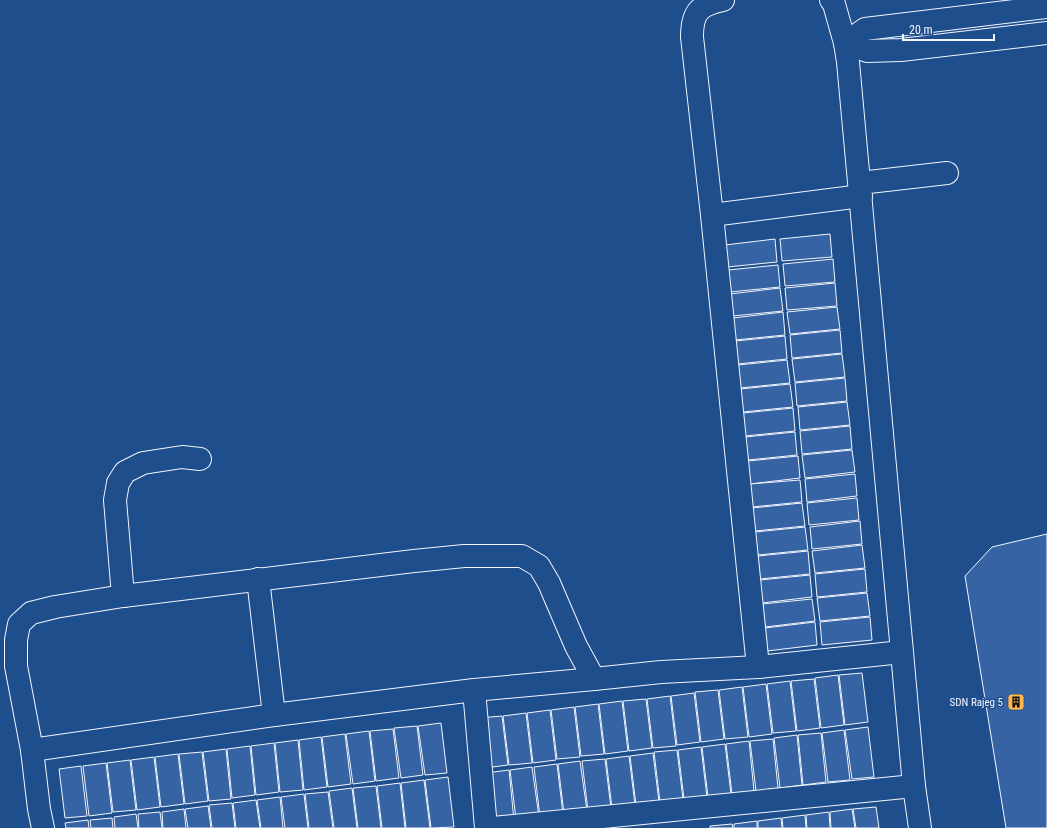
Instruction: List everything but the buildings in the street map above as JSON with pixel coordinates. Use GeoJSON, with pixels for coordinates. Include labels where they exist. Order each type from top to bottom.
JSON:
{"type":"FeatureCollection","features":[{"type":"Feature","properties":{"kind":"street"},"geometry":{"type":"LineString","coordinates":[[723,0],[708,4],[693,18],[692,36],[712,215],[758,667]]}},
{"type":"Feature","properties":{"kind":"street"},"geometry":{"type":"LineString","coordinates":[[831,0],[834,4],[845,43],[860,189],[914,786],[920,828]]}},
{"type":"Feature","properties":{"kind":"street"},"geometry":{"type":"LineString","coordinates":[[845,43],[865,29],[1047,7]]}},
{"type":"Feature","properties":{"kind":"street"},"geometry":{"type":"LineString","coordinates":[[845,43],[867,51],[901,50],[1047,33]]}},
{"type":"Feature","properties":{"kind":"street"},"geometry":{"type":"LineString","coordinates":[[712,215],[947,174]]}},
{"type":"Feature","properties":{"kind":"street"},"geometry":{"type":"LineString","coordinates":[[123,596],[115,500],[118,483],[125,472],[143,462],[182,457],[200,459]]}},
{"type":"Feature","properties":{"kind":"street"},"geometry":{"type":"LineString","coordinates":[[43,828],[39,809],[32,750],[16,666],[16,640],[19,624],[31,613],[55,607],[123,596],[258,579],[464,556],[522,556],[539,566],[549,583],[576,646],[594,679]]}},
{"type":"Feature","properties":{"kind":"street"},"geometry":{"type":"LineString","coordinates":[[258,579],[274,715]]}},
{"type":"Feature","properties":{"kind":"street"},"geometry":{"type":"LineString","coordinates":[[32,750],[274,715],[474,690],[661,672],[758,667],[902,652]]}},
{"type":"Feature","properties":{"kind":"street"},"geometry":{"type":"LineString","coordinates":[[474,690],[486,828]]}},
{"type":"Feature","properties":{"kind":"street"},"geometry":{"type":"LineString","coordinates":[[493,828],[914,786]]}},
{"type":"Feature","properties":{"kind":"place","name":"SDN Rajeg 5"},"geometry":{"type":"Point","coordinates":[1016,702]}}]}
